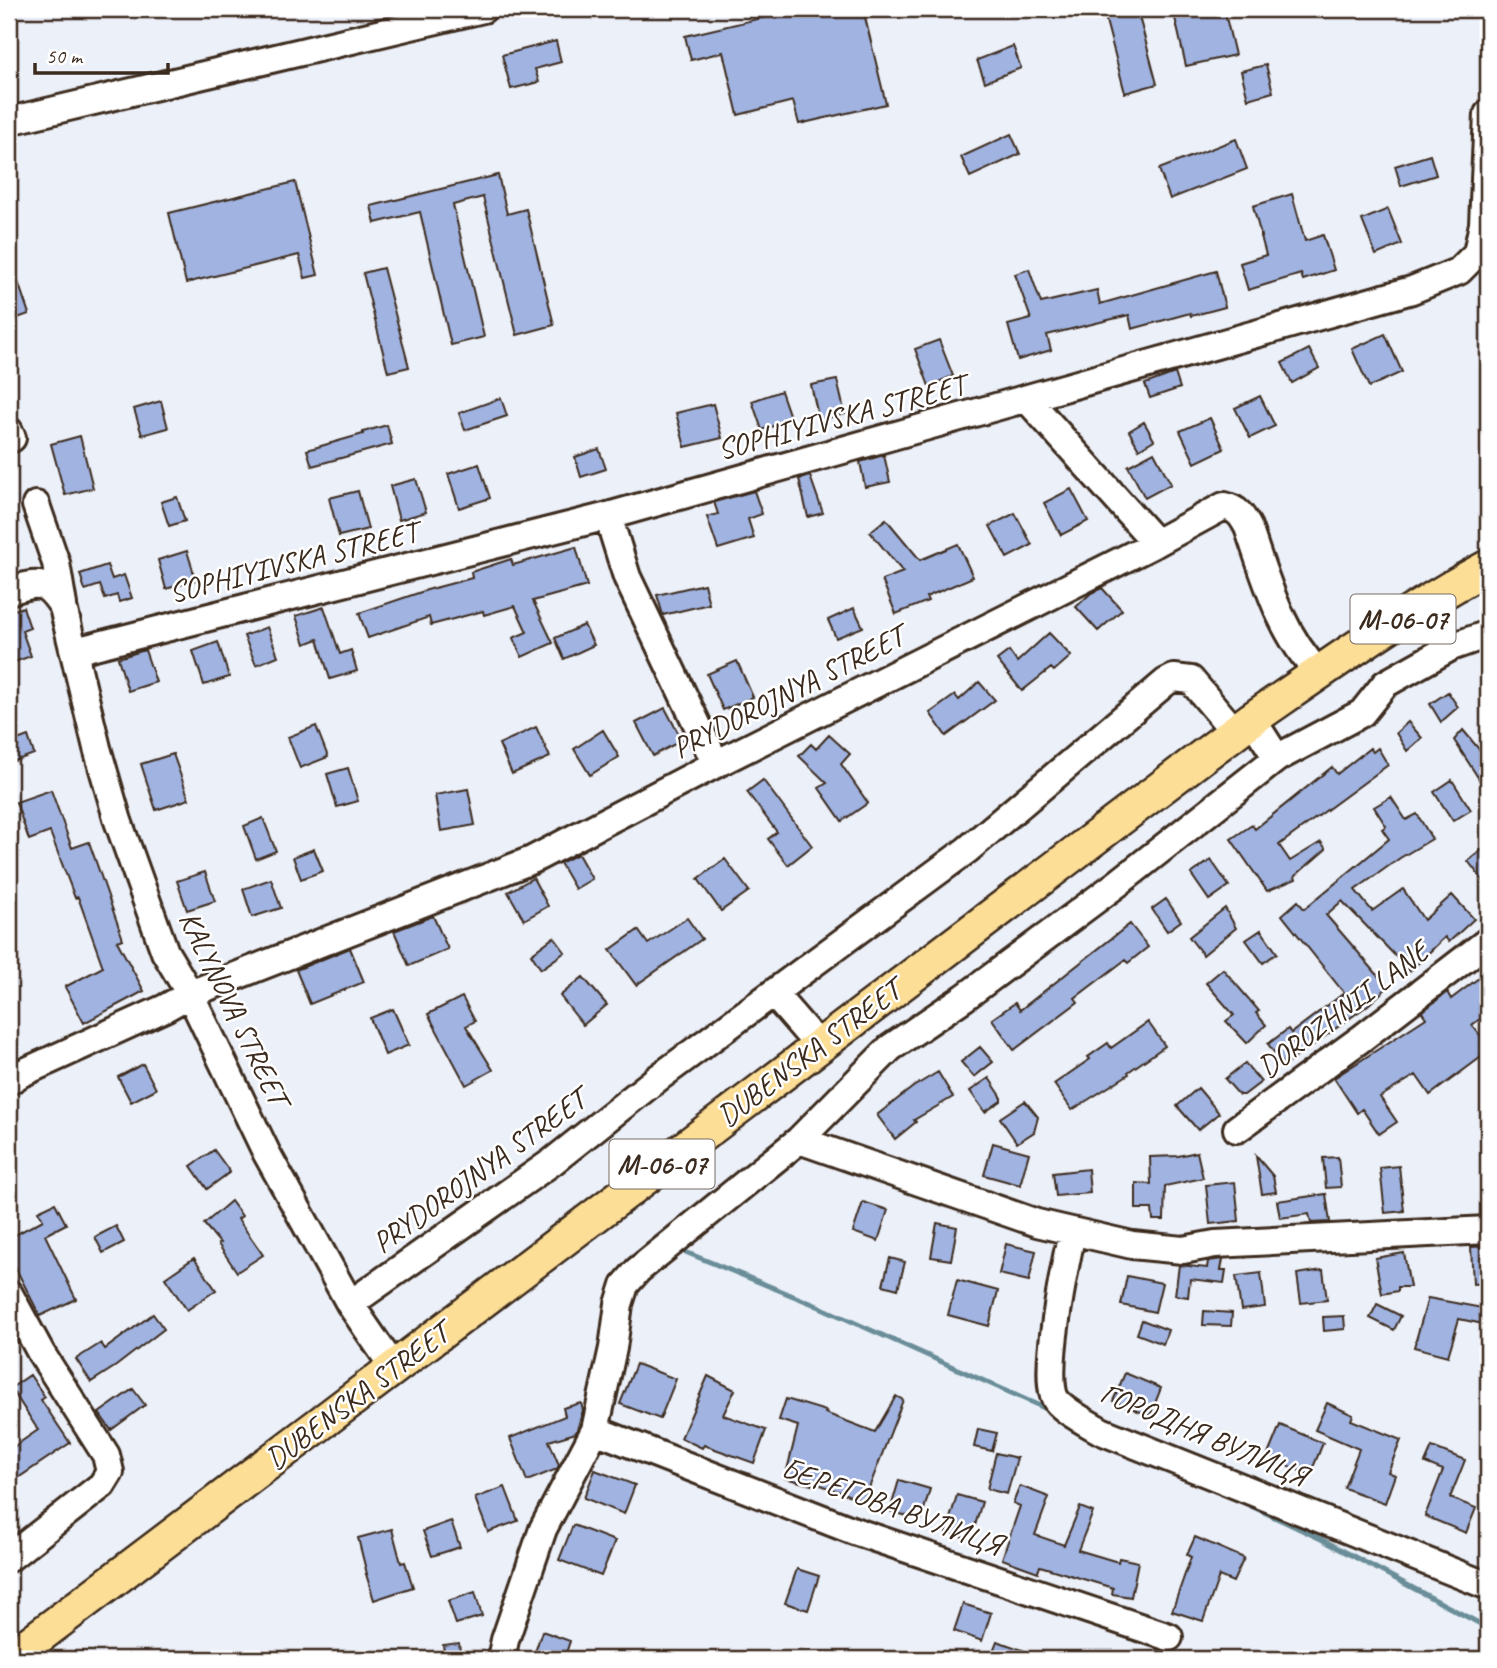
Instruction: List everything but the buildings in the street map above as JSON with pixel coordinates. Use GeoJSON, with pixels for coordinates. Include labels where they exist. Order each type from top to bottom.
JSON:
{"type":"FeatureCollection","features":[{"type":"Feature","properties":{"kind":"main road","name":"DUBENSKA STREET"},"geometry":{"type":"LineString","coordinates":[[9,1659],[818,1045],[1244,726],[1319,673],[1453,586],[1488,567]]}},
{"type":"Feature","properties":{"kind":"street"},"geometry":{"type":"LineString","coordinates":[[9,121],[483,9]]}},
{"type":"Feature","properties":{"kind":"street","name":"SOPHIYIVSKA STREET"},"geometry":{"type":"LineString","coordinates":[[75,651],[608,516],[1412,290],[1459,271],[1476,253],[1483,224],[1488,114]]}},
{"type":"Feature","properties":{"kind":"street"},"geometry":{"type":"LineString","coordinates":[[1028,400],[1156,543]]}},
{"type":"Feature","properties":{"kind":"street","name":"KALYNOVA STREET"},"geometry":{"type":"LineString","coordinates":[[36,505],[56,563],[63,607],[97,748],[118,821],[165,951],[190,994],[267,1154],[349,1304],[394,1368]]}},
{"type":"Feature","properties":{"kind":"street","name":"PRYDOROJNYA STREET"},"geometry":{"type":"LineString","coordinates":[[9,1081],[190,994],[532,860],[1224,506],[1235,509],[1248,527],[1267,583],[1290,634],[1303,657],[1319,673]]}},
{"type":"Feature","properties":{"kind":"street"},"geometry":{"type":"LineString","coordinates":[[608,516],[626,577],[716,764]]}},
{"type":"Feature","properties":{"kind":"street"},"geometry":{"type":"LineString","coordinates":[[9,592],[35,583],[52,589],[63,607]]}},
{"type":"Feature","properties":{"kind":"street"},"geometry":{"type":"LineString","coordinates":[[501,1659],[543,1529],[596,1430],[619,1304],[625,1285],[638,1270],[799,1140],[890,1048],[965,998],[1117,884],[1277,758],[1362,713],[1385,684],[1451,648],[1488,634]]}},
{"type":"Feature","properties":{"kind":"street","name":"PRYDOROJNYA STREET"},"geometry":{"type":"LineString","coordinates":[[349,1304],[552,1162],[658,1078],[967,850],[1174,678],[1191,680],[1277,758]]}},
{"type":"Feature","properties":{"kind":"street","name":"DOROZHNII LANE"},"geometry":{"type":"LineString","coordinates":[[1237,1129],[1362,1038],[1488,941]]}},
{"type":"Feature","properties":{"kind":"street"},"geometry":{"type":"LineString","coordinates":[[773,993],[818,1045]]}},
{"type":"Feature","properties":{"kind":"street"},"geometry":{"type":"LineString","coordinates":[[863,1012],[890,1048]]}},
{"type":"Feature","properties":{"kind":"street"},"geometry":{"type":"LineString","coordinates":[[799,1140],[1037,1223],[1132,1245],[1183,1250],[1215,1244],[1488,1230]]}},
{"type":"Feature","properties":{"kind":"street","name":"ГОРОДНЯ ВУЛИЦЯ"},"geometry":{"type":"LineString","coordinates":[[1072,1232],[1062,1282],[1051,1377],[1056,1399],[1101,1431],[1488,1586]]}},
{"type":"Feature","properties":{"kind":"street"},"geometry":{"type":"LineString","coordinates":[[9,1294],[41,1353],[106,1455],[110,1472],[103,1485],[9,1558]]}},
{"type":"Feature","properties":{"kind":"street","name":"БЕРЕГОВА ВУЛИЦЯ"},"geometry":{"type":"LineString","coordinates":[[596,1430],[854,1531],[1169,1637]]}},
{"type":"Feature","properties":{"kind":"waterway"},"geometry":{"type":"LineString","coordinates":[[678,1249],[813,1304],[1051,1411]]}},
{"type":"Feature","properties":{"kind":"waterway"},"geometry":{"type":"LineString","coordinates":[[1234,1498],[1321,1539],[1488,1628]]}}]}
